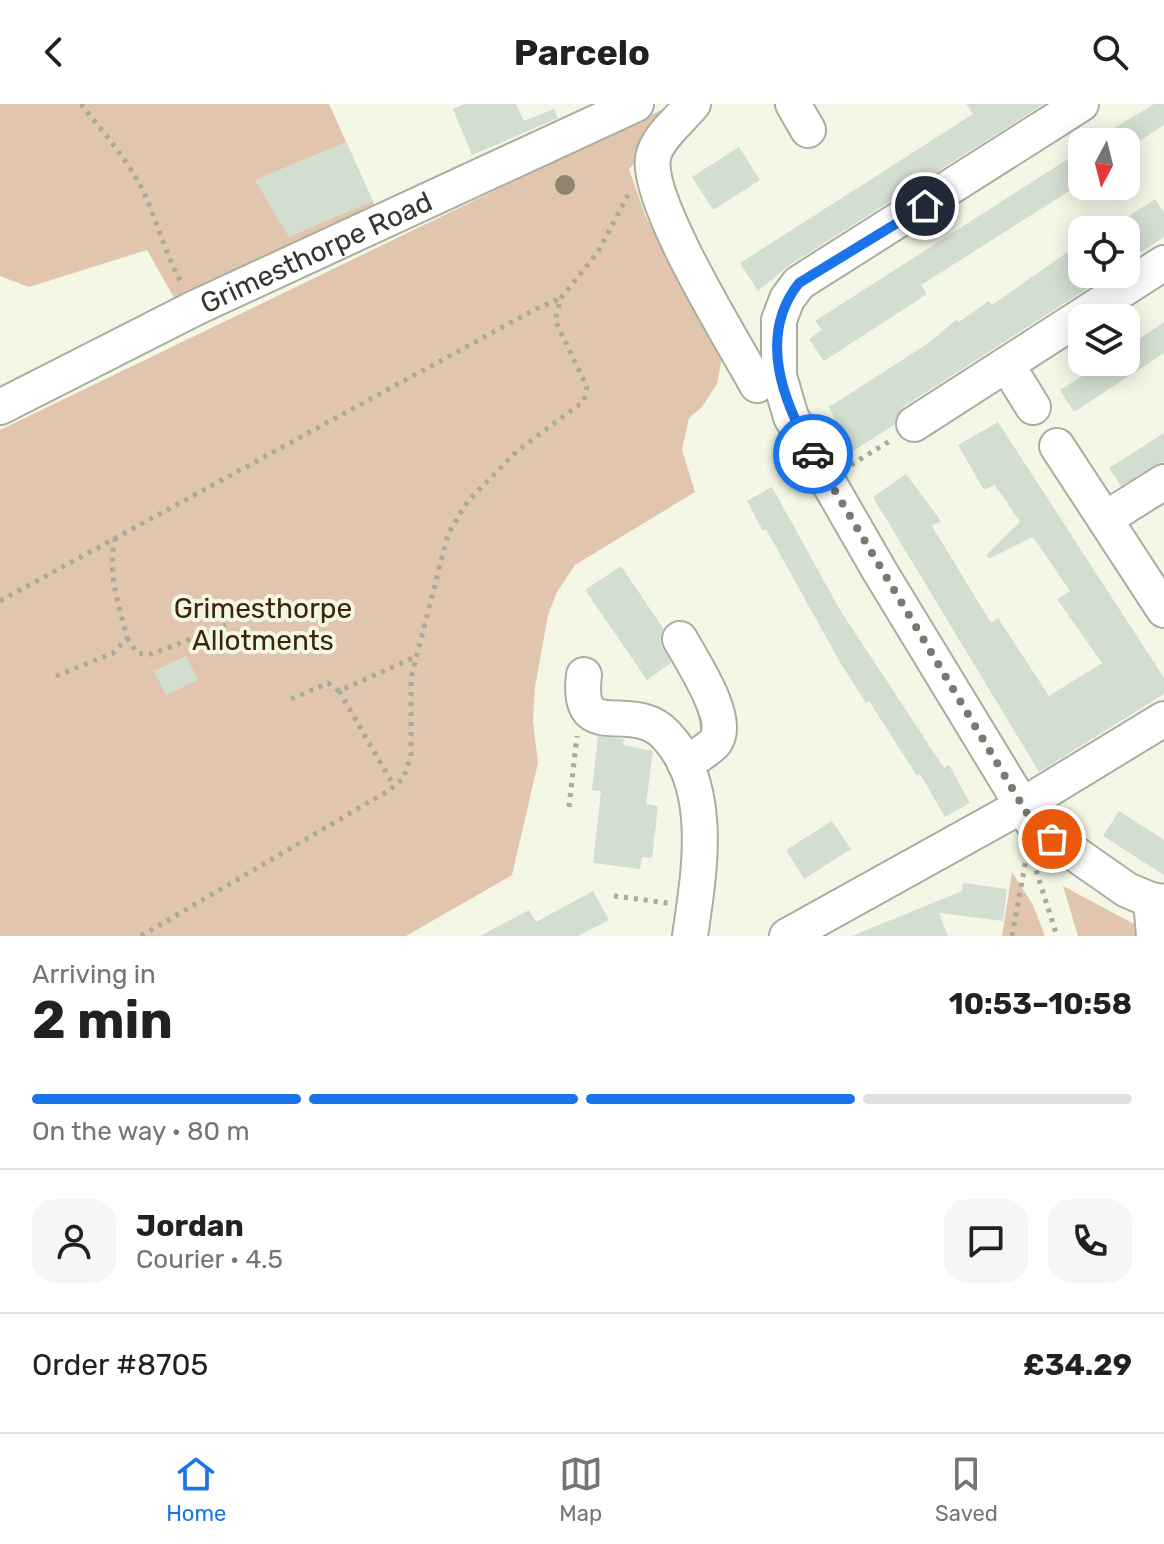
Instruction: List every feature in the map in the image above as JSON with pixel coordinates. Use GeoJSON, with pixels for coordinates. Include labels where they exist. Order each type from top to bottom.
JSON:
{"type":"FeatureCollection","features":[{"type":"Feature","properties":{"kind":"street","name":"Grimesthorpe Road"},"geometry":{"type":"LineString","coordinates":[[0,407],[195,308],[636,104]]}},
{"type":"Feature","properties":{"kind":"street"},"geometry":{"type":"LineString","coordinates":[[693,104],[662,141],[653,157],[657,195],[757,385]]}},
{"type":"Feature","properties":{"kind":"street"},"geometry":{"type":"LineString","coordinates":[[1081,104],[799,283],[787,299],[779,320],[779,376],[791,417],[1034,825],[1070,853],[1157,901],[1154,936]]}},
{"type":"Feature","properties":{"kind":"street"},"geometry":{"type":"LineString","coordinates":[[900,434],[1164,263]]}},
{"type":"Feature","properties":{"kind":"street"},"geometry":{"type":"LineString","coordinates":[[1007,365],[1033,407]]}},
{"type":"Feature","properties":{"kind":"street"},"geometry":{"type":"LineString","coordinates":[[1057,446],[1164,610]]}},
{"type":"Feature","properties":{"kind":"street"},"geometry":{"type":"LineString","coordinates":[[1105,519],[1164,482]]}},
{"type":"Feature","properties":{"kind":"street"},"geometry":{"type":"LineString","coordinates":[[680,639],[710,694],[719,729],[715,742],[685,764]]}},
{"type":"Feature","properties":{"kind":"street"},"geometry":{"type":"LineString","coordinates":[[583,686],[584,708],[591,715],[652,722],[668,736],[685,764],[697,808],[700,857],[692,922]]}},
{"type":"Feature","properties":{"kind":"street"},"geometry":{"type":"LineString","coordinates":[[787,936],[1023,805],[1164,719]]}},
{"type":"Feature","properties":{"kind":"path"},"geometry":{"type":"LineString","coordinates":[[81,104],[123,158],[148,200],[160,237],[195,308]]}},
{"type":"Feature","properties":{"kind":"path"},"geometry":{"type":"LineString","coordinates":[[141,936],[403,779],[411,756],[411,678],[448,534],[468,501],[517,451],[584,401],[587,387],[555,320],[561,298],[598,252],[617,213],[653,157]]}},
{"type":"Feature","properties":{"kind":"path"},"geometry":{"type":"LineString","coordinates":[[0,601],[561,298]]}},
{"type":"Feature","properties":{"kind":"path"},"geometry":{"type":"LineString","coordinates":[[827,480],[900,434]]}},
{"type":"Feature","properties":{"kind":"path"},"geometry":{"type":"LineString","coordinates":[[116,536],[110,556],[112,573],[127,638],[137,653],[152,654],[226,625]]}},
{"type":"Feature","properties":{"kind":"path"},"geometry":{"type":"LineString","coordinates":[[56,676],[113,653],[127,638]]}},
{"type":"Feature","properties":{"kind":"path"},"geometry":{"type":"LineString","coordinates":[[339,691],[416,657]]}},
{"type":"Feature","properties":{"kind":"path"},"geometry":{"type":"LineString","coordinates":[[291,699],[328,683],[339,691],[394,786]]}},
{"type":"Feature","properties":{"kind":"path"},"geometry":{"type":"LineString","coordinates":[[569,807],[583,686]]}},
{"type":"Feature","properties":{"kind":"path"},"geometry":{"type":"LineString","coordinates":[[1012,936],[1028,846],[1057,936]]}},
{"type":"Feature","properties":{"kind":"path"},"geometry":{"type":"LineString","coordinates":[[614,896],[692,922]]}},
{"type":"Feature","properties":{"kind":"green space"},"geometry":{"type":"Polygon","coordinates":[[[0,104],[329,104],[379,215],[177,303],[147,250],[29,287],[0,276],[0,104]]]}},
{"type":"Feature","properties":{"kind":"green space","name":"Grimesthorpe Allotments"},"geometry":{"type":"Polygon","coordinates":[[[674,104],[653,143],[629,169],[646,217],[722,358],[717,384],[702,407],[689,418],[682,450],[695,492],[575,565],[557,592],[548,615],[535,687],[533,721],[538,763],[512,875],[406,936],[0,936],[0,430],[674,104]]]}},
{"type":"Feature","properties":{"kind":"green space"},"geometry":{"type":"Polygon","coordinates":[[[1012,872],[1033,905],[1045,936],[1002,936],[1012,872]]]}},
{"type":"Feature","properties":{"kind":"green space"},"geometry":{"type":"Polygon","coordinates":[[[1063,886],[1136,925],[1138,936],[1078,936],[1063,886]]]}},
{"type":"Feature","properties":{"kind":"building"},"geometry":{"type":"Polygon","coordinates":[[[465,104],[516,104],[524,121],[554,109],[558,118],[472,155],[453,109],[465,104]]]}},
{"type":"Feature","properties":{"kind":"building"},"geometry":{"type":"Polygon","coordinates":[[[966,104],[1044,104],[788,266],[758,291],[740,263],[973,114],[966,104]]]}},
{"type":"Feature","properties":{"kind":"building"},"geometry":{"type":"Polygon","coordinates":[[[1154,104],[1164,104],[1164,125],[1140,141],[1140,128],[1114,128],[1154,104]]]}},
{"type":"Feature","properties":{"kind":"building"},"geometry":{"type":"Polygon","coordinates":[[[346,142],[373,201],[289,237],[255,180],[346,142]]]}},
{"type":"Feature","properties":{"kind":"building"},"geometry":{"type":"Polygon","coordinates":[[[739,147],[760,180],[713,210],[692,177],[739,147]]]}},
{"type":"Feature","properties":{"kind":"building"},"geometry":{"type":"Polygon","coordinates":[[[1068,159],[1068,192],[921,285],[927,294],[824,361],[809,339],[822,330],[815,321],[1068,159]]]}},
{"type":"Feature","properties":{"kind":"building"},"geometry":{"type":"Polygon","coordinates":[[[1155,199],[1164,212],[1164,237],[1140,253],[1140,216],[1129,216],[1155,199]]]}},
{"type":"Feature","properties":{"kind":"building"},"geometry":{"type":"Polygon","coordinates":[[[1068,252],[1068,288],[1088,288],[903,407],[894,425],[850,453],[828,424],[836,421],[829,407],[927,344],[957,319],[959,322],[989,301],[992,305],[1068,252]]]}},
{"type":"Feature","properties":{"kind":"building"},"geometry":{"type":"Polygon","coordinates":[[[1164,322],[1164,353],[1140,369],[1140,338],[1164,322]]]}},
{"type":"Feature","properties":{"kind":"building"},"geometry":{"type":"Polygon","coordinates":[[[1082,376],[1129,376],[1074,412],[1060,390],[1082,376]]]}},
{"type":"Feature","properties":{"kind":"building"},"geometry":{"type":"Polygon","coordinates":[[[998,422],[1164,678],[1164,694],[1039,772],[873,497],[906,474],[941,521],[932,526],[991,623],[998,618],[1049,696],[1102,663],[1057,599],[1070,591],[1033,537],[989,559],[986,555],[1020,522],[995,485],[984,490],[958,445],[998,422]]]}},
{"type":"Feature","properties":{"kind":"building"},"geometry":{"type":"Polygon","coordinates":[[[1164,433],[1164,462],[1121,486],[1109,468],[1164,433]]]}},
{"type":"Feature","properties":{"kind":"building"},"geometry":{"type":"Polygon","coordinates":[[[772,487],[840,610],[944,768],[949,765],[970,803],[945,817],[920,774],[917,776],[841,664],[766,529],[763,531],[747,501],[772,487]]]}},
{"type":"Feature","properties":{"kind":"building"},"geometry":{"type":"Polygon","coordinates":[[[621,566],[663,628],[660,640],[671,663],[647,680],[585,590],[621,566]]]}},
{"type":"Feature","properties":{"kind":"building"},"geometry":{"type":"Polygon","coordinates":[[[186,656],[198,680],[166,695],[154,671],[186,656]]]}},
{"type":"Feature","properties":{"kind":"building"},"geometry":{"type":"Polygon","coordinates":[[[598,736],[624,739],[623,745],[653,751],[646,804],[658,806],[652,858],[642,857],[640,869],[593,863],[601,791],[592,790],[598,736]]]}},
{"type":"Feature","properties":{"kind":"building"},"geometry":{"type":"Polygon","coordinates":[[[1119,811],[1164,840],[1164,875],[1103,836],[1119,811]]]}},
{"type":"Feature","properties":{"kind":"building"},"geometry":{"type":"Polygon","coordinates":[[[832,821],[851,849],[804,879],[786,850],[832,821]]]}},
{"type":"Feature","properties":{"kind":"building"},"geometry":{"type":"Polygon","coordinates":[[[963,883],[1007,889],[1003,921],[939,913],[948,936],[852,936],[962,891],[963,883]]]}},
{"type":"Feature","properties":{"kind":"building"},"geometry":{"type":"Polygon","coordinates":[[[593,891],[609,920],[578,936],[480,936],[529,910],[536,922],[593,891]]]}},
{"type":"Feature","properties":{"kind":"way so far"},"geometry":{"type":"LineString","coordinates":[[813,454],[879,570],[1034,825],[1052,839]]}},
{"type":"Feature","properties":{"kind":"route"},"geometry":{"type":"LineString","coordinates":[[813,454],[791,417],[779,376],[779,320],[787,299],[799,283],[925,206]]}}]}
